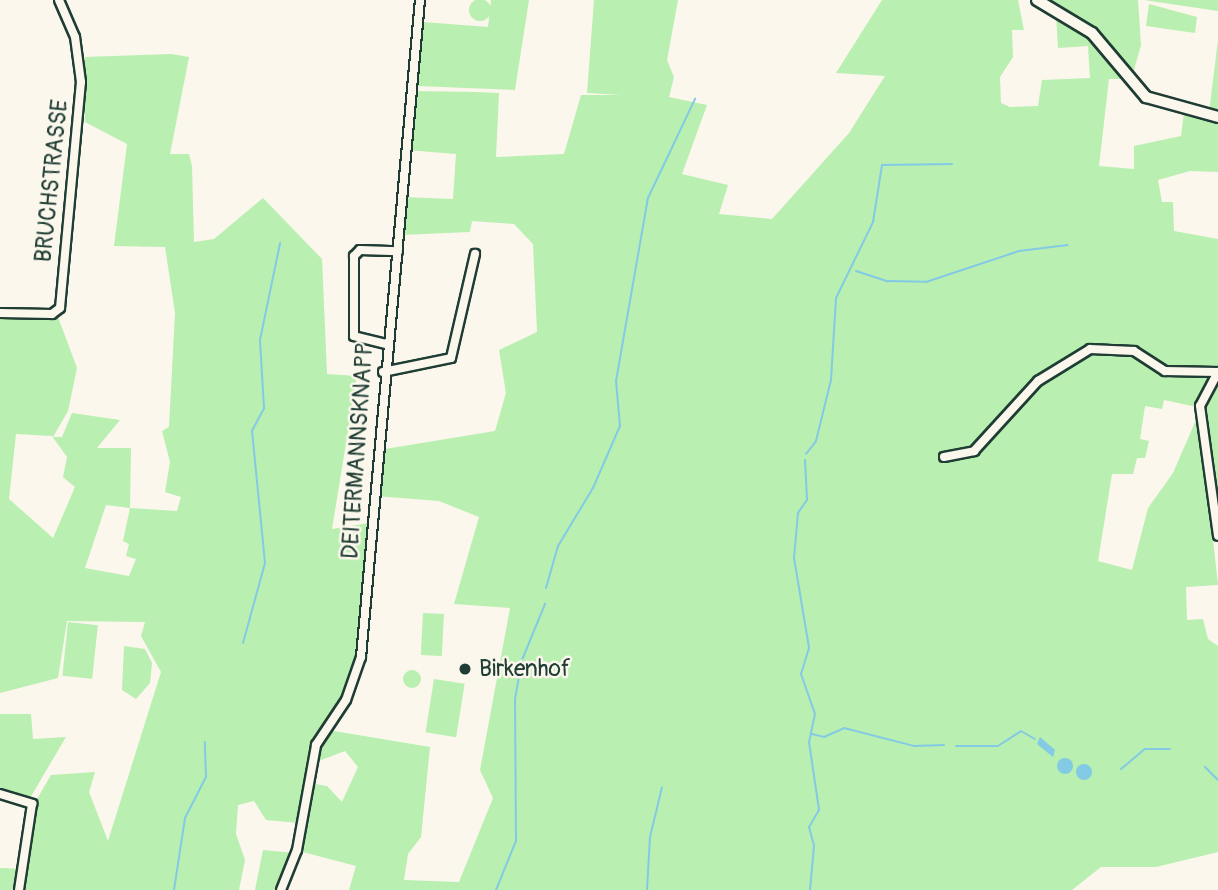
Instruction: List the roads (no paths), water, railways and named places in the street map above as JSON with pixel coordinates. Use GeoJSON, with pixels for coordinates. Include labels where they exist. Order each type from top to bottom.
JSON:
{"type":"FeatureCollection","features":[{"type":"Feature","properties":{"kind":"street","name":"BRUCHSTRASSE"},"geometry":{"type":"LineString","coordinates":[[0,313],[52,314],[60,308],[81,82],[75,37],[59,0]]}},
{"type":"Feature","properties":{"kind":"street","name":"DEITERMANNSKNAPP"},"geometry":{"type":"LineString","coordinates":[[281,890],[297,850],[316,745],[346,700],[361,657],[383,372],[398,251],[420,0]]}},
{"type":"Feature","properties":{"kind":"street"},"geometry":{"type":"LineString","coordinates":[[1037,0],[1092,33],[1146,97],[1218,117]]}},
{"type":"Feature","properties":{"kind":"street"},"geometry":{"type":"LineString","coordinates":[[386,344],[354,336],[354,256],[359,250],[398,251]]}},
{"type":"Feature","properties":{"kind":"street"},"geometry":{"type":"LineString","coordinates":[[383,372],[451,358],[475,254]]}},
{"type":"Feature","properties":{"kind":"street"},"geometry":{"type":"LineString","coordinates":[[944,457],[974,451],[1038,381],[1090,348],[1134,351],[1165,371],[1218,372],[1200,406],[1218,536]]}},
{"type":"Feature","properties":{"kind":"street"},"geometry":{"type":"LineString","coordinates":[[0,794],[32,804],[19,890]]}},
{"type":"Feature","properties":{"kind":"water"},"geometry":{"type":"Polygon","coordinates":[[[1040,737],[1055,750],[1053,757],[1037,744],[1040,737]]]}},
{"type":"Feature","properties":{"kind":"water"},"geometry":{"type":"Polygon","coordinates":[[[1065,758],[1071,760],[1071,772],[1065,774],[1059,772],[1057,766],[1059,760],[1065,758]]]}},
{"type":"Feature","properties":{"kind":"water"},"geometry":{"type":"Polygon","coordinates":[[[1084,764],[1092,772],[1084,780],[1076,772],[1084,764]]]}},
{"type":"Feature","properties":{"kind":"waterway"},"geometry":{"type":"LineString","coordinates":[[546,588],[558,546],[593,488],[620,426],[616,381],[648,198],[695,99]]}},
{"type":"Feature","properties":{"kind":"waterway"},"geometry":{"type":"LineString","coordinates":[[806,454],[816,441],[831,380],[836,298],[873,222],[882,165],[952,164]]}},
{"type":"Feature","properties":{"kind":"waterway"},"geometry":{"type":"LineString","coordinates":[[243,643],[265,563],[252,431],[264,408],[260,340],[280,243]]}},
{"type":"Feature","properties":{"kind":"waterway"},"geometry":{"type":"LineString","coordinates":[[856,271],[887,281],[926,282],[1019,251],[1068,245]]}},
{"type":"Feature","properties":{"kind":"waterway"},"geometry":{"type":"LineString","coordinates":[[805,460],[807,500],[798,513],[794,558],[809,648],[801,674],[815,714],[809,742],[819,810],[809,827],[814,846],[810,890]]}},
{"type":"Feature","properties":{"kind":"waterway"},"geometry":{"type":"LineString","coordinates":[[496,890],[516,841],[515,699],[522,660],[545,604]]}},
{"type":"Feature","properties":{"kind":"waterway"},"geometry":{"type":"LineString","coordinates":[[812,734],[824,737],[844,728],[914,746],[944,745]]}},
{"type":"Feature","properties":{"kind":"waterway"},"geometry":{"type":"LineString","coordinates":[[956,746],[998,746],[1021,731],[1035,739]]}},
{"type":"Feature","properties":{"kind":"waterway"},"geometry":{"type":"LineString","coordinates":[[174,890],[185,818],[206,777],[205,742]]}},
{"type":"Feature","properties":{"kind":"waterway"},"geometry":{"type":"LineString","coordinates":[[1121,769],[1145,749],[1170,749]]}},
{"type":"Feature","properties":{"kind":"waterway"},"geometry":{"type":"LineString","coordinates":[[1205,767],[1218,780]]}},
{"type":"Feature","properties":{"kind":"waterway"},"geometry":{"type":"LineString","coordinates":[[647,890],[650,837],[662,787]]}},
{"type":"Feature","properties":{"kind":"place","name":"Birkenhof"},"geometry":{"type":"Point","coordinates":[465,669]}}]}
